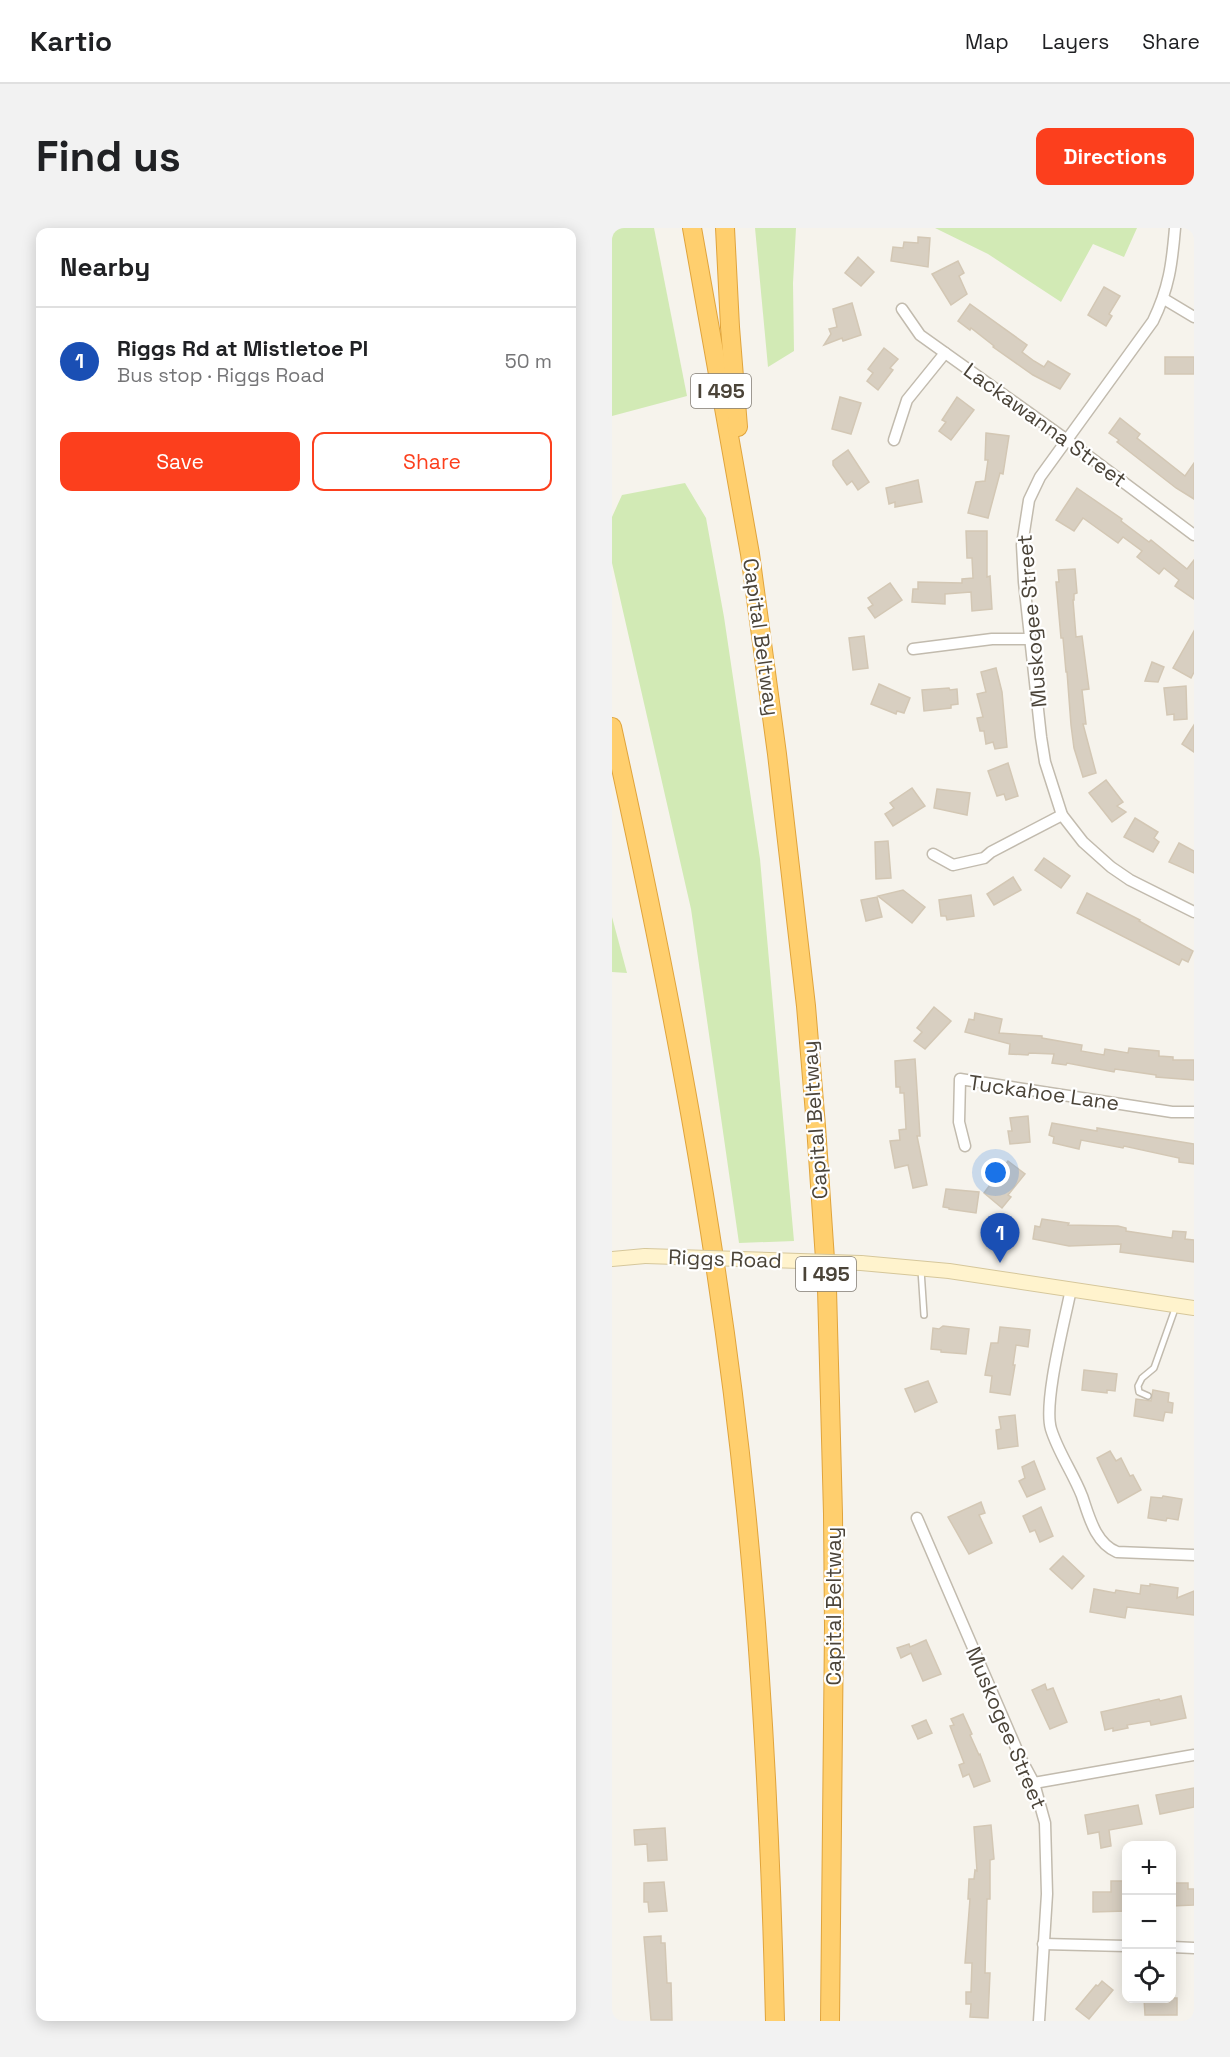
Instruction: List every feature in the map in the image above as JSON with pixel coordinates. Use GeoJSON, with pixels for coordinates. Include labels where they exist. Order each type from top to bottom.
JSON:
{"type":"FeatureCollection","features":[{"type":"Feature","properties":{"kind":"highway","name":"Capital Beltway"},"geometry":{"type":"LineString","coordinates":[[692,228],[750,554],[777,754],[806,1006],[827,1289],[831,1425],[834,1626],[831,2021]]}},
{"type":"Feature","properties":{"kind":"highway"},"geometry":{"type":"LineString","coordinates":[[725,228],[730,327],[750,554]]}},
{"type":"Feature","properties":{"kind":"highway"},"geometry":{"type":"LineString","coordinates":[[612,727],[647,885],[693,1125],[735,1410],[757,1630],[775,2021]]}},
{"type":"Feature","properties":{"kind":"main road","name":"Riggs Road"},"geometry":{"type":"LineString","coordinates":[[612,1259],[645,1256],[861,1263],[921,1268],[1194,1308]]}},
{"type":"Feature","properties":{"kind":"street","name":"Muskogee Street"},"geometry":{"type":"LineString","coordinates":[[1175,228],[1170,278],[1164,299],[1153,321],[1040,477],[1029,500],[1022,544],[1030,639],[1045,762],[1062,815],[1083,842],[1111,867],[1130,880],[1194,912]]}},
{"type":"Feature","properties":{"kind":"street"},"geometry":{"type":"LineString","coordinates":[[1164,299],[1194,317]]}},
{"type":"Feature","properties":{"kind":"street","name":"Lackawanna Street"},"geometry":{"type":"LineString","coordinates":[[902,309],[920,335],[1067,440],[1194,536]]}},
{"type":"Feature","properties":{"kind":"street"},"geometry":{"type":"LineString","coordinates":[[894,440],[907,400],[945,353]]}},
{"type":"Feature","properties":{"kind":"street"},"geometry":{"type":"LineString","coordinates":[[913,650],[992,639],[1030,639]]}},
{"type":"Feature","properties":{"kind":"street"},"geometry":{"type":"LineString","coordinates":[[933,854],[953,865],[984,858],[991,852],[1062,815]]}},
{"type":"Feature","properties":{"kind":"street","name":"Tuckahoe Lane"},"geometry":{"type":"LineString","coordinates":[[965,1146],[959,1122],[960,1079],[1172,1112],[1194,1112]]}},
{"type":"Feature","properties":{"kind":"street"},"geometry":{"type":"LineString","coordinates":[[1071,1289],[1054,1374],[1049,1421],[1091,1521],[1101,1540],[1108,1548],[1117,1552],[1194,1556]]}},
{"type":"Feature","properties":{"kind":"street","name":"Muskogee Street"},"geometry":{"type":"LineString","coordinates":[[916,1518],[1020,1757],[1034,1783],[1045,1823],[1047,1894],[1042,1944],[1039,2021]]}},
{"type":"Feature","properties":{"kind":"street"},"geometry":{"type":"LineString","coordinates":[[1034,1783],[1194,1755]]}},
{"type":"Feature","properties":{"kind":"street"},"geometry":{"type":"LineString","coordinates":[[1042,1944],[1122,1946]]}},
{"type":"Feature","properties":{"kind":"street"},"geometry":{"type":"LineString","coordinates":[[1176,1947],[1194,1947]]}},
{"type":"Feature","properties":{"kind":"lane"},"geometry":{"type":"LineString","coordinates":[[921,1268],[924,1316]]}},
{"type":"Feature","properties":{"kind":"lane"},"geometry":{"type":"LineString","coordinates":[[1148,1396],[1139,1392],[1138,1386],[1142,1378],[1154,1368],[1176,1306]]}},
{"type":"Feature","properties":{"kind":"green space"},"geometry":{"type":"Polygon","coordinates":[[[612,228],[654,228],[687,396],[612,416],[612,228]]]}},
{"type":"Feature","properties":{"kind":"green space"},"geometry":{"type":"Polygon","coordinates":[[[755,228],[796,228],[793,283],[794,351],[768,367],[755,228]]]}},
{"type":"Feature","properties":{"kind":"green space"},"geometry":{"type":"Polygon","coordinates":[[[935,228],[1137,228],[1124,257],[1093,244],[1061,302],[988,254],[935,228]]]}},
{"type":"Feature","properties":{"kind":"green space"},"geometry":{"type":"Polygon","coordinates":[[[685,483],[706,518],[724,617],[760,859],[794,1241],[739,1243],[691,909],[612,563],[612,517],[622,495],[685,483]]]}},
{"type":"Feature","properties":{"kind":"green space"},"geometry":{"type":"Polygon","coordinates":[[[612,917],[627,973],[612,972],[612,917]]]}},
{"type":"Feature","properties":{"kind":"building"},"geometry":{"type":"Polygon","coordinates":[[[918,237],[930,238],[928,267],[891,261],[893,247],[903,248],[904,242],[918,243],[918,237]]]}},
{"type":"Feature","properties":{"kind":"building"},"geometry":{"type":"Polygon","coordinates":[[[858,257],[874,272],[861,286],[845,273],[858,257]]]}},
{"type":"Feature","properties":{"kind":"building"},"geometry":{"type":"Polygon","coordinates":[[[958,261],[964,273],[959,276],[967,294],[951,305],[932,274],[958,261]]]}},
{"type":"Feature","properties":{"kind":"building"},"geometry":{"type":"Polygon","coordinates":[[[1104,287],[1120,296],[1109,314],[1112,316],[1106,326],[1088,315],[1104,287]]]}},
{"type":"Feature","properties":{"kind":"building"},"geometry":{"type":"Polygon","coordinates":[[[852,303],[861,335],[843,341],[842,338],[824,345],[831,334],[829,329],[837,327],[833,309],[852,303]]]}},
{"type":"Feature","properties":{"kind":"building"},"geometry":{"type":"Polygon","coordinates":[[[970,304],[1027,345],[1022,352],[1034,361],[1044,367],[1048,361],[1070,374],[1060,389],[1033,375],[993,347],[971,328],[970,330],[958,321],[970,304]]]}},
{"type":"Feature","properties":{"kind":"building"},"geometry":{"type":"Polygon","coordinates":[[[884,348],[898,359],[890,368],[893,370],[878,390],[867,381],[873,373],[868,369],[884,348]]]}},
{"type":"Feature","properties":{"kind":"building"},"geometry":{"type":"Polygon","coordinates":[[[1165,357],[1194,357],[1194,374],[1165,374],[1165,357]]]}},
{"type":"Feature","properties":{"kind":"building"},"geometry":{"type":"Polygon","coordinates":[[[840,397],[861,403],[851,434],[832,429],[840,397]]]}},
{"type":"Feature","properties":{"kind":"building"},"geometry":{"type":"Polygon","coordinates":[[[957,397],[974,410],[951,440],[939,431],[946,422],[942,420],[957,397]]]}},
{"type":"Feature","properties":{"kind":"building"},"geometry":{"type":"Polygon","coordinates":[[[1120,418],[1140,434],[1137,438],[1185,476],[1194,463],[1194,499],[1176,488],[1117,442],[1119,440],[1109,433],[1120,418]]]}},
{"type":"Feature","properties":{"kind":"building"},"geometry":{"type":"Polygon","coordinates":[[[986,433],[1009,436],[1003,474],[1000,473],[988,518],[968,513],[976,482],[985,481],[988,460],[985,460],[986,433]]]}},
{"type":"Feature","properties":{"kind":"building"},"geometry":{"type":"Polygon","coordinates":[[[848,450],[869,482],[858,490],[852,481],[847,485],[833,465],[833,461],[848,450]]]}},
{"type":"Feature","properties":{"kind":"building"},"geometry":{"type":"Polygon","coordinates":[[[918,480],[922,502],[895,507],[895,502],[889,504],[886,488],[918,480]]]}},
{"type":"Feature","properties":{"kind":"building"},"geometry":{"type":"Polygon","coordinates":[[[1077,488],[1122,519],[1121,521],[1149,542],[1151,540],[1187,569],[1194,560],[1194,599],[1175,586],[1179,580],[1164,568],[1159,574],[1137,557],[1142,551],[1123,537],[1118,543],[1083,518],[1074,531],[1056,520],[1077,488]]]}},
{"type":"Feature","properties":{"kind":"building"},"geometry":{"type":"Polygon","coordinates":[[[966,531],[987,531],[987,577],[990,576],[992,609],[972,611],[971,592],[945,594],[945,604],[912,602],[913,589],[918,589],[918,582],[962,583],[962,579],[973,578],[972,558],[967,558],[966,531]]]}},
{"type":"Feature","properties":{"kind":"building"},"geometry":{"type":"Polygon","coordinates":[[[1075,569],[1077,593],[1074,594],[1073,600],[1076,637],[1082,636],[1089,689],[1082,690],[1086,724],[1083,724],[1096,773],[1083,777],[1074,748],[1056,582],[1059,582],[1058,570],[1075,569]]]}},
{"type":"Feature","properties":{"kind":"building"},"geometry":{"type":"Polygon","coordinates":[[[890,583],[902,600],[875,618],[868,608],[873,605],[868,598],[890,583]]]}},
{"type":"Feature","properties":{"kind":"building"},"geometry":{"type":"Polygon","coordinates":[[[1194,631],[1194,672],[1191,678],[1173,668],[1194,631]]]}},
{"type":"Feature","properties":{"kind":"building"},"geometry":{"type":"Polygon","coordinates":[[[864,636],[868,668],[853,670],[849,638],[864,636]]]}},
{"type":"Feature","properties":{"kind":"building"},"geometry":{"type":"Polygon","coordinates":[[[1152,662],[1164,667],[1158,682],[1145,681],[1152,662]]]}},
{"type":"Feature","properties":{"kind":"building"},"geometry":{"type":"Polygon","coordinates":[[[996,668],[1002,692],[1007,747],[995,749],[993,742],[986,744],[984,731],[980,731],[977,718],[983,717],[977,694],[986,692],[981,672],[996,668]]]}},
{"type":"Feature","properties":{"kind":"building"},"geometry":{"type":"Polygon","coordinates":[[[879,684],[910,698],[904,713],[897,711],[896,714],[871,704],[879,684]]]}},
{"type":"Feature","properties":{"kind":"building"},"geometry":{"type":"Polygon","coordinates":[[[1186,686],[1187,719],[1174,720],[1174,714],[1167,715],[1164,688],[1186,686]]]}},
{"type":"Feature","properties":{"kind":"building"},"geometry":{"type":"Polygon","coordinates":[[[949,688],[950,690],[957,689],[958,704],[951,705],[951,708],[924,711],[922,690],[949,688]]]}},
{"type":"Feature","properties":{"kind":"building"},"geometry":{"type":"Polygon","coordinates":[[[1194,725],[1194,752],[1182,744],[1194,725]]]}},
{"type":"Feature","properties":{"kind":"building"},"geometry":{"type":"Polygon","coordinates":[[[1008,763],[1018,796],[1006,800],[1004,794],[997,796],[988,771],[1008,763]]]}},
{"type":"Feature","properties":{"kind":"building"},"geometry":{"type":"Polygon","coordinates":[[[1106,780],[1123,802],[1117,806],[1126,812],[1112,822],[1089,793],[1106,780]]]}},
{"type":"Feature","properties":{"kind":"building"},"geometry":{"type":"Polygon","coordinates":[[[912,788],[925,806],[893,826],[885,814],[894,808],[890,803],[912,788]]]}},
{"type":"Feature","properties":{"kind":"building"},"geometry":{"type":"Polygon","coordinates":[[[937,789],[970,793],[967,815],[934,808],[937,789]]]}},
{"type":"Feature","properties":{"kind":"building"},"geometry":{"type":"Polygon","coordinates":[[[1135,818],[1158,832],[1154,838],[1159,842],[1153,852],[1124,837],[1135,818]]]}},
{"type":"Feature","properties":{"kind":"building"},"geometry":{"type":"Polygon","coordinates":[[[888,841],[891,878],[876,879],[875,842],[888,841]]]}},
{"type":"Feature","properties":{"kind":"building"},"geometry":{"type":"Polygon","coordinates":[[[1179,843],[1194,851],[1194,873],[1169,862],[1179,843]]]}},
{"type":"Feature","properties":{"kind":"building"},"geometry":{"type":"Polygon","coordinates":[[[1044,858],[1070,876],[1061,888],[1035,870],[1044,858]]]}},
{"type":"Feature","properties":{"kind":"building"},"geometry":{"type":"Polygon","coordinates":[[[1013,877],[1021,890],[994,905],[987,894],[1013,877]]]}},
{"type":"Feature","properties":{"kind":"building"},"geometry":{"type":"Polygon","coordinates":[[[903,890],[925,907],[912,923],[878,896],[903,890]]]}},
{"type":"Feature","properties":{"kind":"building"},"geometry":{"type":"Polygon","coordinates":[[[1087,893],[1193,951],[1188,962],[1182,959],[1179,965],[1077,913],[1087,893]]]}},
{"type":"Feature","properties":{"kind":"building"},"geometry":{"type":"Polygon","coordinates":[[[971,895],[974,916],[947,920],[946,916],[941,916],[939,900],[971,895]]]}},
{"type":"Feature","properties":{"kind":"building"},"geometry":{"type":"Polygon","coordinates":[[[877,897],[882,917],[866,921],[861,900],[877,897]]]}},
{"type":"Feature","properties":{"kind":"building"},"geometry":{"type":"Polygon","coordinates":[[[934,1007],[951,1021],[925,1049],[914,1041],[922,1032],[917,1028],[934,1007]]]}},
{"type":"Feature","properties":{"kind":"building"},"geometry":{"type":"Polygon","coordinates":[[[975,1013],[1002,1019],[999,1033],[1042,1036],[1042,1038],[1082,1045],[1081,1051],[1104,1055],[1105,1049],[1128,1053],[1129,1048],[1159,1051],[1159,1056],[1173,1057],[1173,1060],[1194,1060],[1194,1080],[1052,1063],[1054,1054],[1009,1054],[1010,1044],[965,1032],[969,1019],[974,1020],[975,1013]]]}},
{"type":"Feature","properties":{"kind":"building"},"geometry":{"type":"Polygon","coordinates":[[[915,1059],[920,1136],[917,1136],[927,1185],[913,1188],[908,1165],[895,1168],[890,1141],[900,1140],[899,1130],[906,1129],[904,1093],[900,1093],[900,1087],[896,1087],[895,1061],[915,1059]]]}},
{"type":"Feature","properties":{"kind":"building"},"geometry":{"type":"Polygon","coordinates":[[[1028,1116],[1030,1142],[1010,1144],[1008,1131],[1012,1131],[1010,1118],[1028,1116]]]}},
{"type":"Feature","properties":{"kind":"building"},"geometry":{"type":"Polygon","coordinates":[[[1052,1123],[1194,1144],[1194,1164],[1179,1162],[1179,1158],[1124,1146],[1123,1148],[1081,1140],[1079,1149],[1053,1143],[1054,1137],[1049,1135],[1052,1123]]]}},
{"type":"Feature","properties":{"kind":"building"},"geometry":{"type":"Polygon","coordinates":[[[1008,1161],[1025,1174],[1008,1195],[1011,1197],[1002,1208],[984,1193],[1008,1161]]]}},
{"type":"Feature","properties":{"kind":"building"},"geometry":{"type":"Polygon","coordinates":[[[946,1189],[979,1192],[976,1213],[943,1207],[946,1189]]]}},
{"type":"Feature","properties":{"kind":"building"},"geometry":{"type":"Polygon","coordinates":[[[1042,1219],[1069,1223],[1068,1225],[1118,1226],[1126,1228],[1126,1231],[1172,1238],[1173,1231],[1186,1232],[1185,1239],[1194,1240],[1194,1262],[1120,1252],[1121,1244],[1069,1246],[1033,1239],[1035,1226],[1040,1227],[1042,1219]]]}},
{"type":"Feature","properties":{"kind":"building"},"geometry":{"type":"Polygon","coordinates":[[[943,1326],[969,1329],[966,1354],[931,1349],[933,1328],[939,1329],[943,1326]]]}},
{"type":"Feature","properties":{"kind":"building"},"geometry":{"type":"Polygon","coordinates":[[[1000,1327],[1030,1330],[1028,1347],[1016,1345],[1010,1395],[990,1392],[992,1376],[985,1375],[991,1343],[998,1343],[1000,1327]]]}},
{"type":"Feature","properties":{"kind":"building"},"geometry":{"type":"Polygon","coordinates":[[[1084,1370],[1117,1374],[1115,1391],[1107,1390],[1107,1393],[1082,1390],[1084,1370]]]}},
{"type":"Feature","properties":{"kind":"building"},"geometry":{"type":"Polygon","coordinates":[[[928,1381],[937,1402],[915,1412],[905,1389],[928,1381]]]}},
{"type":"Feature","properties":{"kind":"building"},"geometry":{"type":"Polygon","coordinates":[[[1153,1390],[1169,1393],[1168,1402],[1173,1403],[1172,1413],[1165,1412],[1163,1421],[1134,1416],[1136,1399],[1151,1401],[1153,1390]]]}},
{"type":"Feature","properties":{"kind":"building"},"geometry":{"type":"Polygon","coordinates":[[[1015,1415],[1018,1446],[998,1449],[996,1430],[1001,1429],[999,1417],[1015,1415]]]}},
{"type":"Feature","properties":{"kind":"building"},"geometry":{"type":"Polygon","coordinates":[[[1110,1451],[1116,1461],[1121,1458],[1130,1476],[1133,1475],[1141,1490],[1118,1503],[1097,1458],[1110,1451]]]}},
{"type":"Feature","properties":{"kind":"building"},"geometry":{"type":"Polygon","coordinates":[[[1034,1461],[1045,1489],[1027,1497],[1019,1481],[1025,1478],[1022,1467],[1034,1461]]]}},
{"type":"Feature","properties":{"kind":"building"},"geometry":{"type":"Polygon","coordinates":[[[1163,1496],[1182,1499],[1178,1520],[1148,1518],[1151,1497],[1162,1498],[1163,1496]]]}},
{"type":"Feature","properties":{"kind":"building"},"geometry":{"type":"Polygon","coordinates":[[[981,1502],[985,1513],[979,1515],[992,1543],[969,1554],[948,1517],[981,1502]]]}},
{"type":"Feature","properties":{"kind":"building"},"geometry":{"type":"Polygon","coordinates":[[[1041,1507],[1053,1536],[1040,1542],[1035,1530],[1030,1532],[1023,1516],[1041,1507]]]}},
{"type":"Feature","properties":{"kind":"building"},"geometry":{"type":"Polygon","coordinates":[[[1063,1556],[1084,1576],[1072,1589],[1050,1569],[1063,1556]]]}},
{"type":"Feature","properties":{"kind":"building"},"geometry":{"type":"Polygon","coordinates":[[[1150,1584],[1178,1588],[1177,1598],[1194,1591],[1194,1615],[1127,1607],[1125,1618],[1090,1612],[1094,1589],[1140,1594],[1141,1585],[1150,1586],[1150,1584]]]}},
{"type":"Feature","properties":{"kind":"building"},"geometry":{"type":"Polygon","coordinates":[[[926,1640],[941,1674],[923,1681],[911,1653],[901,1658],[897,1648],[909,1644],[910,1647],[926,1640]]]}},
{"type":"Feature","properties":{"kind":"building"},"geometry":{"type":"Polygon","coordinates":[[[1045,1684],[1047,1690],[1053,1688],[1067,1722],[1050,1729],[1032,1690],[1045,1684]]]}},
{"type":"Feature","properties":{"kind":"building"},"geometry":{"type":"Polygon","coordinates":[[[1181,1696],[1186,1718],[1151,1725],[1150,1721],[1127,1725],[1128,1728],[1113,1731],[1113,1728],[1105,1730],[1101,1712],[1181,1696]]]}},
{"type":"Feature","properties":{"kind":"building"},"geometry":{"type":"Polygon","coordinates":[[[963,1714],[990,1781],[974,1787],[969,1774],[963,1777],[959,1765],[964,1763],[950,1726],[954,1725],[951,1719],[963,1714]]]}},
{"type":"Feature","properties":{"kind":"building"},"geometry":{"type":"Polygon","coordinates":[[[926,1720],[932,1733],[918,1739],[912,1726],[926,1720]]]}},
{"type":"Feature","properties":{"kind":"building"},"geometry":{"type":"Polygon","coordinates":[[[1194,1788],[1194,1807],[1160,1814],[1156,1795],[1194,1788]]]}},
{"type":"Feature","properties":{"kind":"building"},"geometry":{"type":"Polygon","coordinates":[[[1138,1805],[1142,1824],[1109,1830],[1111,1846],[1101,1848],[1099,1832],[1088,1834],[1085,1815],[1138,1805]]]}},
{"type":"Feature","properties":{"kind":"building"},"geometry":{"type":"Polygon","coordinates":[[[991,1825],[994,1859],[990,1860],[985,1973],[990,1973],[988,2018],[970,2017],[971,2004],[966,2004],[966,1992],[971,1992],[972,1963],[965,1963],[970,1899],[968,1899],[969,1879],[974,1879],[975,1870],[977,1871],[974,1827],[991,1825]]]}},
{"type":"Feature","properties":{"kind":"building"},"geometry":{"type":"Polygon","coordinates":[[[665,1828],[667,1860],[648,1861],[647,1844],[635,1845],[634,1830],[665,1828]]]}},
{"type":"Feature","properties":{"kind":"building"},"geometry":{"type":"Polygon","coordinates":[[[1111,1881],[1122,1881],[1122,1911],[1093,1912],[1093,1892],[1111,1892],[1111,1881]]]}},
{"type":"Feature","properties":{"kind":"building"},"geometry":{"type":"Polygon","coordinates":[[[664,1882],[667,1911],[649,1912],[648,1902],[644,1902],[644,1883],[664,1882]]]}},
{"type":"Feature","properties":{"kind":"building"},"geometry":{"type":"Polygon","coordinates":[[[1176,1883],[1188,1883],[1188,1889],[1194,1889],[1194,1905],[1176,1906],[1176,1883]]]}},
{"type":"Feature","properties":{"kind":"building"},"geometry":{"type":"Polygon","coordinates":[[[661,1936],[661,1943],[665,1943],[667,1983],[671,1983],[672,2020],[651,2020],[644,1937],[661,1936]]]}},
{"type":"Feature","properties":{"kind":"building"},"geometry":{"type":"Polygon","coordinates":[[[1102,1981],[1113,1990],[1089,2019],[1076,2009],[1102,1981]]]}},
{"type":"Feature","properties":{"kind":"building"},"geometry":{"type":"Polygon","coordinates":[[[1177,1998],[1177,2015],[1145,2015],[1144,2003],[1176,2003],[1177,1998]]]}},
{"type":"Feature","properties":{"kind":"place","name":"Riggs Rd at Mistletoe Pl"},"geometry":{"type":"Point","coordinates":[1000,1263]}}]}
